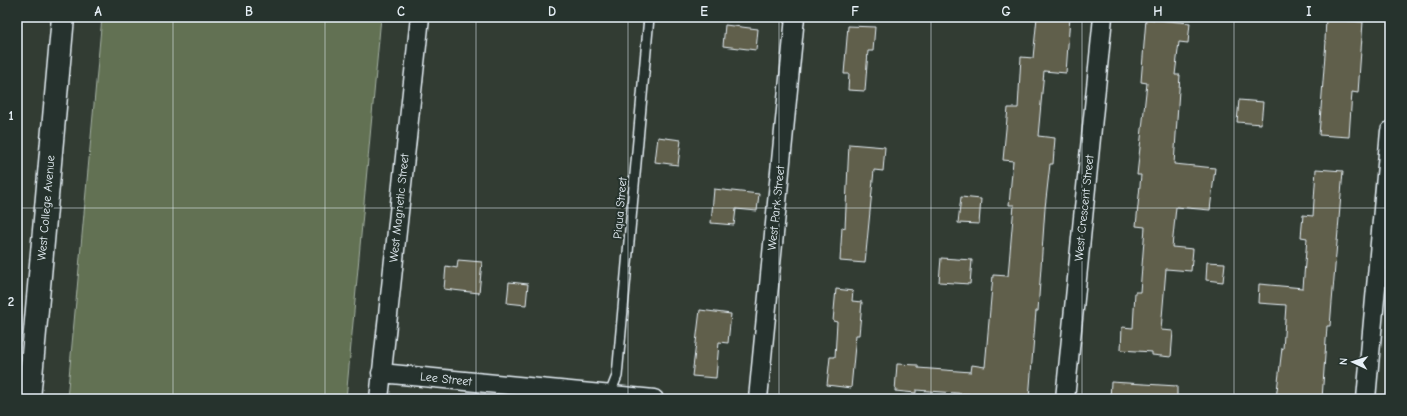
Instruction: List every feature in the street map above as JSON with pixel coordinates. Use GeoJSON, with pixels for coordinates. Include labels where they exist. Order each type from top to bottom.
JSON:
{"type":"FeatureCollection","features":[{"type":"Feature","properties":{"kind":"street","name":"West College Avenue"},"geometry":{"type":"LineString","coordinates":[[29,399],[63,17]]}},
{"type":"Feature","properties":{"kind":"street","name":"West Magnetic Street"},"geometry":{"type":"LineString","coordinates":[[379,399],[420,17]]}},
{"type":"Feature","properties":{"kind":"street","name":"West Park Street"},"geometry":{"type":"LineString","coordinates":[[758,399],[795,17]]}},
{"type":"Feature","properties":{"kind":"street","name":"West Crescent Street"},"geometry":{"type":"LineString","coordinates":[[1065,399],[1103,17]]}},
{"type":"Feature","properties":{"kind":"street"},"geometry":{"type":"LineString","coordinates":[[1366,399],[1390,131]]}},
{"type":"Feature","properties":{"kind":"street","name":"Lee Street"},"geometry":{"type":"LineString","coordinates":[[381,373],[608,397],[654,399]]}},
{"type":"Feature","properties":{"kind":"lane","name":"Piqua Street"},"geometry":{"type":"LineString","coordinates":[[608,397],[617,376],[650,17]]}},
{"type":"Feature","properties":{"kind":"green space"},"geometry":{"type":"Polygon","coordinates":[[[17,17],[20,17],[17,55],[17,17]]]}},
{"type":"Feature","properties":{"kind":"green space"},"geometry":{"type":"Polygon","coordinates":[[[102,17],[381,17],[346,399],[67,399],[102,17]]]}},
{"type":"Feature","properties":{"kind":"building"},"geometry":{"type":"Polygon","coordinates":[[[1037,17],[1070,17],[1066,73],[1044,71],[1038,136],[1055,138],[1053,164],[1050,164],[1045,208],[1038,311],[1036,311],[1029,399],[969,396],[969,394],[916,390],[916,393],[895,391],[897,364],[918,365],[918,368],[971,372],[972,365],[985,367],[993,275],[1008,276],[1014,205],[1009,205],[1013,161],[1003,160],[1008,108],[1018,108],[1021,57],[1033,58],[1037,17]]]}},
{"type":"Feature","properties":{"kind":"building"},"geometry":{"type":"Polygon","coordinates":[[[1326,17],[1349,17],[1348,21],[1363,22],[1358,93],[1352,92],[1349,137],[1319,135],[1326,41],[1326,17]]]}},
{"type":"Feature","properties":{"kind":"building"},"geometry":{"type":"Polygon","coordinates":[[[1146,19],[1190,23],[1188,43],[1179,42],[1175,75],[1180,75],[1174,164],[1215,168],[1210,210],[1176,207],[1172,247],[1193,249],[1191,271],[1166,269],[1161,330],[1173,331],[1171,357],[1152,355],[1152,352],[1121,350],[1122,327],[1133,328],[1135,292],[1140,292],[1145,227],[1136,226],[1141,175],[1137,175],[1147,83],[1141,82],[1146,19]]]}},
{"type":"Feature","properties":{"kind":"building"},"geometry":{"type":"Polygon","coordinates":[[[725,25],[758,29],[756,50],[723,46],[725,25]]]}},
{"type":"Feature","properties":{"kind":"building"},"geometry":{"type":"Polygon","coordinates":[[[848,26],[875,27],[873,51],[868,51],[865,91],[848,90],[849,74],[844,74],[848,26]]]}},
{"type":"Feature","properties":{"kind":"building"},"geometry":{"type":"Polygon","coordinates":[[[1239,100],[1263,102],[1261,124],[1237,122],[1239,100]]]}},
{"type":"Feature","properties":{"kind":"building"},"geometry":{"type":"Polygon","coordinates":[[[658,137],[681,140],[678,165],[655,162],[658,137]]]}},
{"type":"Feature","properties":{"kind":"building"},"geometry":{"type":"Polygon","coordinates":[[[849,144],[885,147],[883,171],[874,170],[865,263],[840,261],[842,227],[845,228],[849,144]]]}},
{"type":"Feature","properties":{"kind":"building"},"geometry":{"type":"Polygon","coordinates":[[[1316,169],[1343,171],[1330,326],[1327,326],[1322,399],[1276,399],[1282,348],[1283,349],[1286,305],[1258,303],[1259,284],[1303,288],[1307,238],[1301,237],[1303,215],[1313,216],[1316,169]]]}},
{"type":"Feature","properties":{"kind":"building"},"geometry":{"type":"Polygon","coordinates":[[[714,189],[759,194],[757,211],[736,209],[734,225],[711,223],[714,189]]]}},
{"type":"Feature","properties":{"kind":"building"},"geometry":{"type":"Polygon","coordinates":[[[961,197],[981,199],[979,224],[958,223],[961,197]]]}},
{"type":"Feature","properties":{"kind":"building"},"geometry":{"type":"Polygon","coordinates":[[[941,258],[972,260],[970,284],[939,282],[941,258]]]}},
{"type":"Feature","properties":{"kind":"building"},"geometry":{"type":"Polygon","coordinates":[[[458,260],[482,262],[479,293],[444,289],[446,266],[457,268],[458,260]]]}},
{"type":"Feature","properties":{"kind":"building"},"geometry":{"type":"Polygon","coordinates":[[[1207,262],[1225,263],[1223,282],[1206,280],[1207,262]]]}},
{"type":"Feature","properties":{"kind":"building"},"geometry":{"type":"Polygon","coordinates":[[[509,282],[528,284],[526,305],[507,303],[509,282]]]}},
{"type":"Feature","properties":{"kind":"building"},"geometry":{"type":"Polygon","coordinates":[[[836,289],[853,291],[852,301],[862,302],[859,335],[856,335],[851,388],[827,385],[830,357],[835,357],[837,322],[833,321],[836,289]]]}},
{"type":"Feature","properties":{"kind":"building"},"geometry":{"type":"Polygon","coordinates":[[[700,310],[731,314],[728,343],[719,342],[716,378],[692,376],[700,310]]]}},
{"type":"Feature","properties":{"kind":"building"},"geometry":{"type":"Polygon","coordinates":[[[1111,382],[1177,386],[1177,399],[1110,399],[1111,382]]]}}]}
